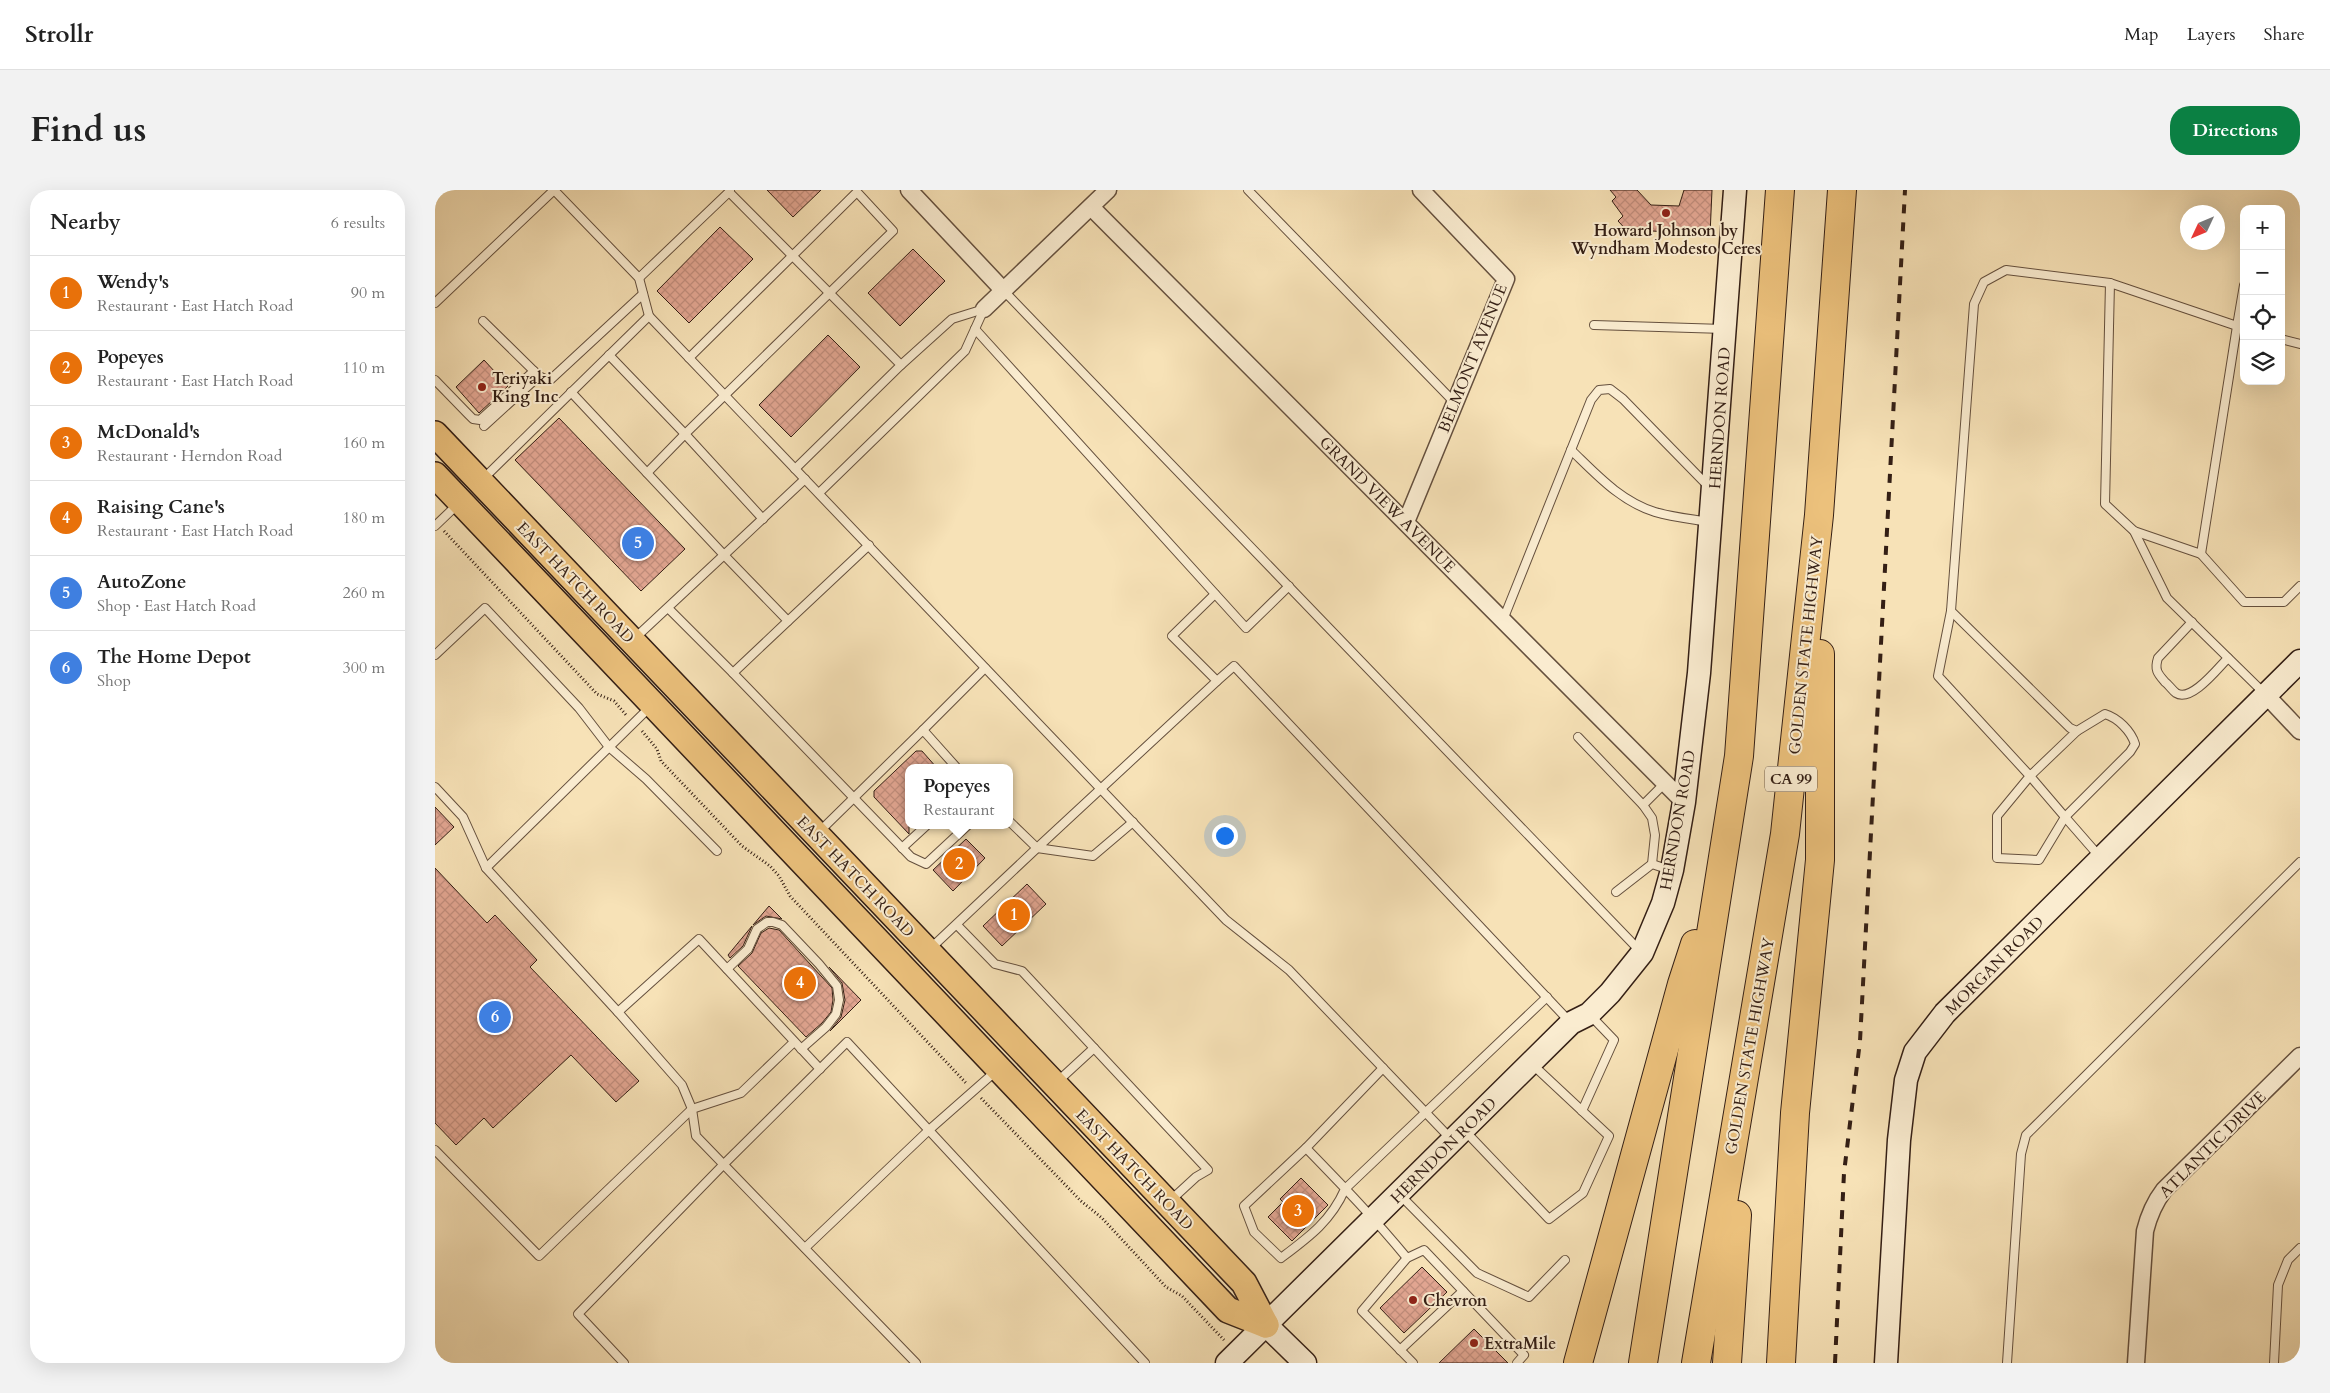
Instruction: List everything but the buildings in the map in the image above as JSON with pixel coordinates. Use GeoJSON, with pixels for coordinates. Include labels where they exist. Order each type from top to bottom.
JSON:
{"type":"FeatureCollection","features":[{"type":"Feature","properties":{"kind":"highway"},"geometry":{"type":"LineString","coordinates":[[1643,1363],[1739,756],[1780,190]]}},
{"type":"Feature","properties":{"kind":"highway","name":"GOLDEN STATE HIGHWAY"},"geometry":{"type":"LineString","coordinates":[[1696,1363],[1785,834],[1819,515],[1842,190]]}},
{"type":"Feature","properties":{"kind":"highway"},"geometry":{"type":"LineString","coordinates":[[1781,1363],[1795,1113],[1820,860],[1819,515]]}},
{"type":"Feature","properties":{"kind":"highway"},"geometry":{"type":"LineString","coordinates":[[1578,1363],[1682,984],[1722,862]]}},
{"type":"Feature","properties":{"kind":"highway"},"geometry":{"type":"LineString","coordinates":[[1727,1363],[1750,1040]]}},
{"type":"Feature","properties":{"kind":"main road","name":"EAST HATCH ROAD"},"geometry":{"type":"LineString","coordinates":[[435,434],[1244,1283],[1266,1325]]}},
{"type":"Feature","properties":{"kind":"main road","name":"EAST HATCH ROAD"},"geometry":{"type":"LineString","coordinates":[[435,475],[1228,1310],[1266,1325]]}},
{"type":"Feature","properties":{"kind":"street"},"geometry":{"type":"LineString","coordinates":[[909,190],[1004,291]]}},
{"type":"Feature","properties":{"kind":"street"},"geometry":{"type":"LineString","coordinates":[[984,309],[1108,190]]}},
{"type":"Feature","properties":{"kind":"street","name":"BELMONT AVENUE"},"geometry":{"type":"LineString","coordinates":[[1406,522],[1506,279],[1421,190]]}},
{"type":"Feature","properties":{"kind":"street","name":"HERNDON ROAD"},"geometry":{"type":"LineString","coordinates":[[1232,1358],[1531,1063],[1621,982],[1642,953],[1663,903],[1662,867],[1684,802],[1699,673],[1735,190]]}},
{"type":"Feature","properties":{"kind":"street","name":"GRAND VIEW AVENUE"},"geometry":{"type":"LineString","coordinates":[[1091,206],[1684,802]]}},
{"type":"Feature","properties":{"kind":"street","name":"MORGAN ROAD"},"geometry":{"type":"LineString","coordinates":[[1886,1363],[1899,1140],[1906,1080],[1915,1052],[1945,1013],[2300,661]]}},
{"type":"Feature","properties":{"kind":"street"},"geometry":{"type":"LineString","coordinates":[[2266,695],[2300,731]]}},
{"type":"Feature","properties":{"kind":"street","name":"ATLANTIC DRIVE"},"geometry":{"type":"LineString","coordinates":[[2136,1363],[2145,1231],[2154,1203],[2164,1190],[2300,1056]]}},
{"type":"Feature","properties":{"kind":"street","name":"EAST HATCH ROAD"},"geometry":{"type":"LineString","coordinates":[[1266,1325],[1305,1363]]}},
{"type":"Feature","properties":{"kind":"lane"},"geometry":{"type":"LineString","coordinates":[[435,303],[554,190],[639,278],[649,316],[1227,920],[1289,970],[1426,1113],[1458,1135],[1549,1219],[1583,1193],[1609,1136],[1531,1063]]}},
{"type":"Feature","properties":{"kind":"lane"},"geometry":{"type":"LineString","coordinates":[[1248,190],[1455,403]]}},
{"type":"Feature","properties":{"kind":"lane"},"geometry":{"type":"LineString","coordinates":[[639,278],[730,191],[901,365]]}},
{"type":"Feature","properties":{"kind":"lane"},"geometry":{"type":"LineString","coordinates":[[647,473],[893,231],[857,192],[689,358]]}},
{"type":"Feature","properties":{"kind":"lane"},"geometry":{"type":"LineString","coordinates":[[2100,858],[2030,776],[1938,676],[1951,611],[1974,304],[1983,282],[2006,270],[2110,283],[2240,326]]}},
{"type":"Feature","properties":{"kind":"lane"},"geometry":{"type":"LineString","coordinates":[[2110,283],[2105,504],[2134,531],[2167,598],[2266,695]]}},
{"type":"Feature","properties":{"kind":"lane"},"geometry":{"type":"LineString","coordinates":[[1004,291],[1642,953]]}},
{"type":"Feature","properties":{"kind":"lane"},"geometry":{"type":"LineString","coordinates":[[483,322],[536,373],[549,381],[643,294]]}},
{"type":"Feature","properties":{"kind":"lane"},"geometry":{"type":"LineString","coordinates":[[819,493],[965,351],[984,309]]}},
{"type":"Feature","properties":{"kind":"lane"},"geometry":{"type":"LineString","coordinates":[[795,469],[901,365],[952,319],[984,309]]}},
{"type":"Feature","properties":{"kind":"lane"},"geometry":{"type":"LineString","coordinates":[[481,482],[649,316]]}},
{"type":"Feature","properties":{"kind":"lane"},"geometry":{"type":"LineString","coordinates":[[1594,325],[1725,330]]}},
{"type":"Feature","properties":{"kind":"lane"},"geometry":{"type":"LineString","coordinates":[[975,328],[1246,628],[1289,586]]}},
{"type":"Feature","properties":{"kind":"lane"},"geometry":{"type":"LineString","coordinates":[[2201,554],[2240,332]]}},
{"type":"Feature","properties":{"kind":"lane"},"geometry":{"type":"LineString","coordinates":[[2285,339],[2300,344]]}},
{"type":"Feature","properties":{"kind":"lane"},"geometry":{"type":"LineString","coordinates":[[609,355],[763,519]]}},
{"type":"Feature","properties":{"kind":"lane"},"geometry":{"type":"LineString","coordinates":[[435,380],[467,414],[473,419],[480,420],[536,373]]}},
{"type":"Feature","properties":{"kind":"lane"},"geometry":{"type":"LineString","coordinates":[[484,426],[536,373]]}},
{"type":"Feature","properties":{"kind":"lane"},"geometry":{"type":"LineString","coordinates":[[1503,620],[1591,400],[1599,390],[1610,390],[1623,399],[1713,491]]}},
{"type":"Feature","properties":{"kind":"lane"},"geometry":{"type":"LineString","coordinates":[[571,392],[788,621]]}},
{"type":"Feature","properties":{"kind":"lane"},"geometry":{"type":"LineString","coordinates":[[1571,450],[1615,491],[1633,503],[1655,512],[1711,522]]}},
{"type":"Feature","properties":{"kind":"lane"},"geometry":{"type":"LineString","coordinates":[[632,641],[805,478]]}},
{"type":"Feature","properties":{"kind":"lane"},"geometry":{"type":"LineString","coordinates":[[436,525],[460,502]]}},
{"type":"Feature","properties":{"kind":"lane"},"geometry":{"type":"LineString","coordinates":[[2134,531],[2201,554],[2244,602],[2284,602],[2300,586]]}},
{"type":"Feature","properties":{"kind":"lane"},"geometry":{"type":"LineString","coordinates":[[733,673],[869,545]]}},
{"type":"Feature","properties":{"kind":"lane"},"geometry":{"type":"LineString","coordinates":[[1215,594],[1172,636],[1217,681]]}},
{"type":"Feature","properties":{"kind":"lane"},"geometry":{"type":"LineString","coordinates":[[435,655],[485,608],[579,708],[609,746],[646,779],[717,851]]}},
{"type":"Feature","properties":{"kind":"lane"},"geometry":{"type":"LineString","coordinates":[[668,608],[911,857],[926,864],[964,829]]}},
{"type":"Feature","properties":{"kind":"lane"},"geometry":{"type":"LineString","coordinates":[[1951,611],[2070,728],[2077,731]]}},
{"type":"Feature","properties":{"kind":"lane"},"geometry":{"type":"LineString","coordinates":[[2192,622],[2157,658],[2155,665],[2157,673],[2177,694],[2186,695],[2195,691],[2229,658]]}},
{"type":"Feature","properties":{"kind":"lane"},"geometry":{"type":"LineString","coordinates":[[928,951],[1234,666],[1547,997],[1614,1040],[1583,1111]]}},
{"type":"Feature","properties":{"kind":"lane"},"geometry":{"type":"LineString","coordinates":[[817,835],[985,668]]}},
{"type":"Feature","properties":{"kind":"lane"},"geometry":{"type":"LineString","coordinates":[[486,868],[653,704]]}},
{"type":"Feature","properties":{"kind":"lane"},"geometry":{"type":"LineString","coordinates":[[2105,714],[2113,716],[2133,736],[2135,744],[2130,752],[2065,817],[2039,860],[1997,858],[1997,816],[2030,776],[2077,731],[2105,714]]}},
{"type":"Feature","properties":{"kind":"lane"},"geometry":{"type":"LineString","coordinates":[[923,730],[953,764]]}},
{"type":"Feature","properties":{"kind":"lane"},"geometry":{"type":"LineString","coordinates":[[1578,737],[1643,805],[1652,818],[1662,867],[1616,892]]}},
{"type":"Feature","properties":{"kind":"lane"},"geometry":{"type":"LineString","coordinates":[[1643,805],[1665,783]]}},
{"type":"Feature","properties":{"kind":"lane"},"geometry":{"type":"LineString","coordinates":[[435,787],[463,817],[486,868],[682,1085],[692,1109],[697,1136],[916,1363]]}},
{"type":"Feature","properties":{"kind":"lane"},"geometry":{"type":"LineString","coordinates":[[1013,825],[1037,848],[1093,856],[1133,822]]}},
{"type":"Feature","properties":{"kind":"lane"},"geometry":{"type":"LineString","coordinates":[[902,848],[923,829]]}},
{"type":"Feature","properties":{"kind":"lane"},"geometry":{"type":"LineString","coordinates":[[2007,1363],[2021,1154],[2026,1135],[2300,862]]}},
{"type":"Feature","properties":{"kind":"lane"},"geometry":{"type":"LineString","coordinates":[[727,969],[748,949],[757,929],[767,922],[782,925],[819,964],[837,986],[839,1000],[836,1014],[826,1027],[801,1049]]}},
{"type":"Feature","properties":{"kind":"lane"},"geometry":{"type":"LineString","coordinates":[[957,925],[995,964],[1022,971],[1208,1170],[1196,1177],[1168,1203]]}},
{"type":"Feature","properties":{"kind":"lane"},"geometry":{"type":"LineString","coordinates":[[618,1012],[699,939],[820,1069]]}},
{"type":"Feature","properties":{"kind":"lane"},"geometry":{"type":"LineString","coordinates":[[1383,1068],[1306,1148],[1244,1206],[1254,1232],[1281,1258],[1311,1235],[1337,1208],[1345,1188],[1547,997]]}},
{"type":"Feature","properties":{"kind":"lane"},"geometry":{"type":"LineString","coordinates":[[435,1150],[539,1256],[692,1109],[741,1093],[794,1042]]}},
{"type":"Feature","properties":{"kind":"lane"},"geometry":{"type":"LineString","coordinates":[[624,1363],[577,1314],[847,1042],[1145,1363]]}},
{"type":"Feature","properties":{"kind":"lane"},"geometry":{"type":"LineString","coordinates":[[1055,1084],[1094,1048]]}},
{"type":"Feature","properties":{"kind":"lane"},"geometry":{"type":"LineString","coordinates":[[805,1248],[929,1130],[975,1092],[999,1069]]}},
{"type":"Feature","properties":{"kind":"lane"},"geometry":{"type":"LineString","coordinates":[[1306,1148],[1375,1218],[1407,1258]]}},
{"type":"Feature","properties":{"kind":"lane"},"geometry":{"type":"LineString","coordinates":[[1399,1194],[1477,1273],[1529,1297],[1565,1260]]}},
{"type":"Feature","properties":{"kind":"lane"},"geometry":{"type":"LineString","coordinates":[[2274,1363],[2278,1284],[2288,1260],[2300,1248]]}},
{"type":"Feature","properties":{"kind":"lane"},"geometry":{"type":"LineString","coordinates":[[1413,1363],[1362,1311],[1407,1258],[1424,1250],[1524,1354],[1517,1363]]}},
{"type":"Feature","properties":{"kind":"lane"},"geometry":{"type":"LineString","coordinates":[[1400,1350],[1463,1291]]}},
{"type":"Feature","properties":{"kind":"path"},"geometry":{"type":"LineString","coordinates":[[436,525],[597,694],[614,702],[655,745],[661,761],[742,846],[770,866],[779,876],[790,896],[975,1092],[1081,1201],[1101,1218],[1166,1287],[1182,1296],[1232,1358]]}},
{"type":"Feature","properties":{"kind":"railway"},"geometry":{"type":"LineString","coordinates":[[1835,1363],[1844,1173],[1860,1041],[1905,190]]}},
{"type":"Feature","properties":{"kind":"place","name":"Howard Johnson by Wyndham Modesto Ceres"},"geometry":{"type":"Point","coordinates":[1666,213]}},
{"type":"Feature","properties":{"kind":"place","name":"Teriyaki King Inc"},"geometry":{"type":"Point","coordinates":[482,387]}},
{"type":"Feature","properties":{"kind":"place","name":"AutoZone"},"geometry":{"type":"Point","coordinates":[638,543]}},
{"type":"Feature","properties":{"kind":"place","name":"Popeyes"},"geometry":{"type":"Point","coordinates":[959,864]}},
{"type":"Feature","properties":{"kind":"place","name":"Wendy's"},"geometry":{"type":"Point","coordinates":[1014,915]}},
{"type":"Feature","properties":{"kind":"place","name":"Raising Cane's"},"geometry":{"type":"Point","coordinates":[800,983]}},
{"type":"Feature","properties":{"kind":"place","name":"The Home Depot"},"geometry":{"type":"Point","coordinates":[495,1017]}},
{"type":"Feature","properties":{"kind":"place","name":"McDonald's"},"geometry":{"type":"Point","coordinates":[1298,1211]}},
{"type":"Feature","properties":{"kind":"place","name":"Chevron"},"geometry":{"type":"Point","coordinates":[1413,1300]}},
{"type":"Feature","properties":{"kind":"place","name":"ExtraMile"},"geometry":{"type":"Point","coordinates":[1474,1343]}}]}
